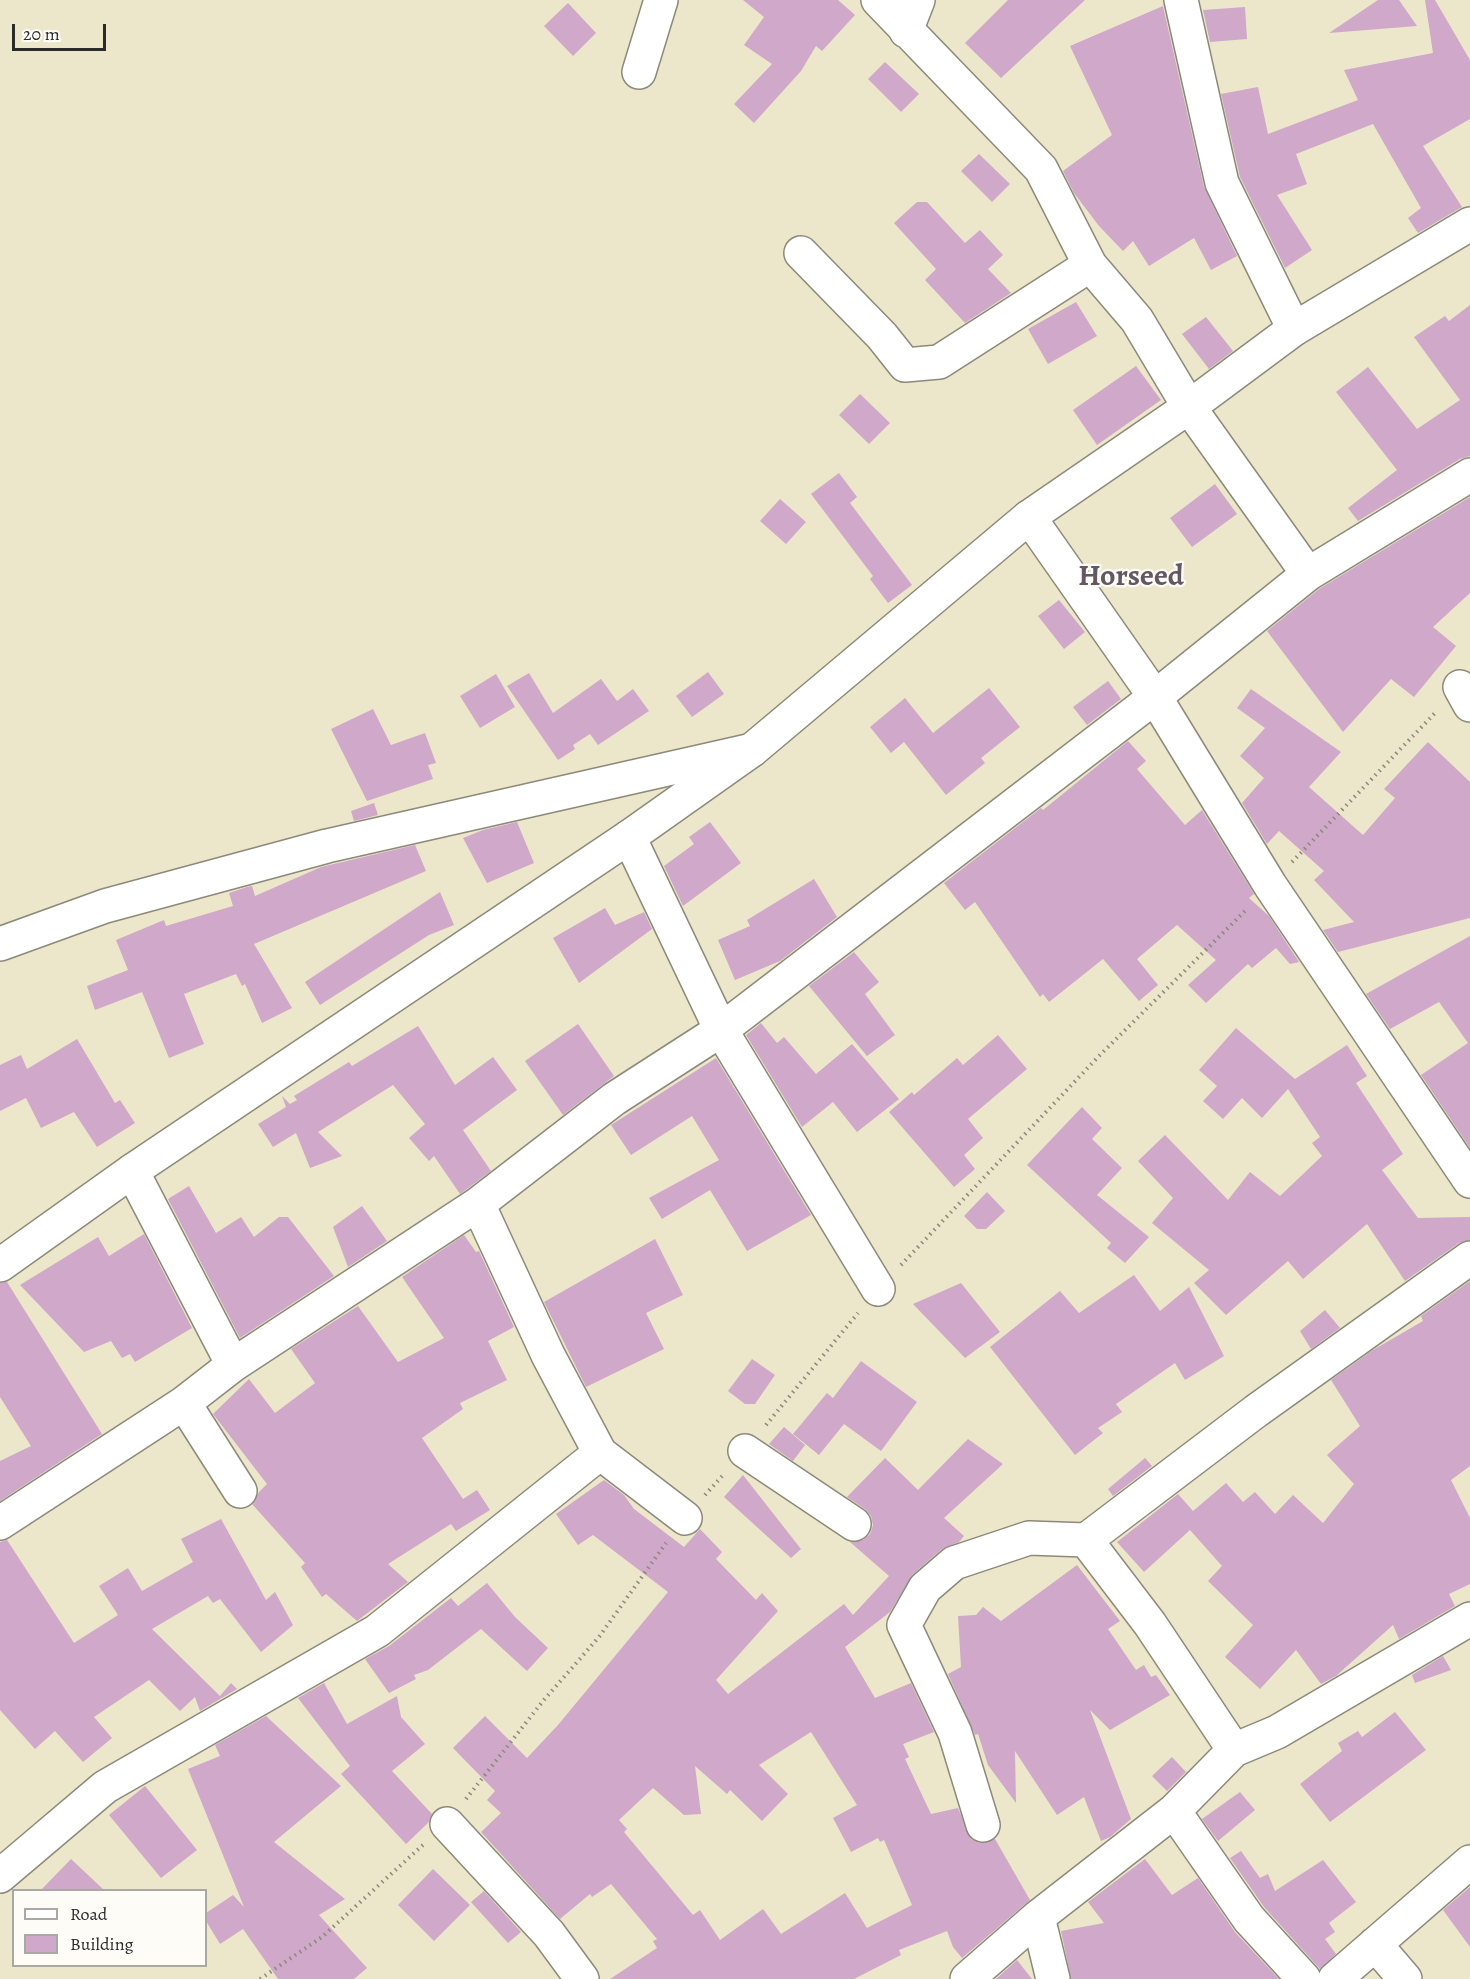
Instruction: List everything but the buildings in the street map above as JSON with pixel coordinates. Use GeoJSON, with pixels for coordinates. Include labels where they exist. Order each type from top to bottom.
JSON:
{"type":"FeatureCollection","features":[{"type":"Feature","properties":{"kind":"street"},"geometry":{"type":"LineString","coordinates":[[639,72],[661,0]]}},
{"type":"Feature","properties":{"kind":"street"},"geometry":{"type":"LineString","coordinates":[[878,0],[1041,170],[1090,265],[1137,320],[1190,407],[1308,574]]}},
{"type":"Feature","properties":{"kind":"street"},"geometry":{"type":"LineString","coordinates":[[906,31],[918,0]]}},
{"type":"Feature","properties":{"kind":"street"},"geometry":{"type":"LineString","coordinates":[[1182,0],[1222,183],[1294,329]]}},
{"type":"Feature","properties":{"kind":"street"},"geometry":{"type":"LineString","coordinates":[[0,1265],[132,1172],[628,837],[752,750],[1029,517],[1190,407],[1294,329],[1470,224]]}},
{"type":"Feature","properties":{"kind":"street"},"geometry":{"type":"LineString","coordinates":[[801,253],[882,336],[905,365],[939,362],[1090,265]]}},
{"type":"Feature","properties":{"kind":"street"},"geometry":{"type":"LineString","coordinates":[[0,1523],[184,1403],[233,1365],[478,1203],[614,1099],[722,1030],[1155,697],[1308,574],[1470,476]]}},
{"type":"Feature","properties":{"kind":"street"},"geometry":{"type":"LineString","coordinates":[[1029,517],[1155,697],[1270,885],[1470,1181]]}},
{"type":"Feature","properties":{"kind":"street"},"geometry":{"type":"LineString","coordinates":[[0,944],[105,906],[327,846],[752,750]]}},
{"type":"Feature","properties":{"kind":"street"},"geometry":{"type":"LineString","coordinates":[[628,837],[722,1030],[878,1289]]}},
{"type":"Feature","properties":{"kind":"street"},"geometry":{"type":"LineString","coordinates":[[132,1172],[233,1365]]}},
{"type":"Feature","properties":{"kind":"street"},"geometry":{"type":"LineString","coordinates":[[478,1203],[548,1355],[600,1454],[685,1518]]}},
{"type":"Feature","properties":{"kind":"street"},"geometry":{"type":"LineString","coordinates":[[983,1825],[955,1733],[904,1625],[925,1588],[954,1563],[1029,1538],[1086,1540],[1256,1412],[1470,1257]]}},
{"type":"Feature","properties":{"kind":"street"},"geometry":{"type":"LineString","coordinates":[[184,1403],[240,1491]]}},
{"type":"Feature","properties":{"kind":"street"},"geometry":{"type":"LineString","coordinates":[[745,1451],[854,1524]]}},
{"type":"Feature","properties":{"kind":"street"},"geometry":{"type":"LineString","coordinates":[[0,1876],[105,1787],[377,1631],[600,1454]]}},
{"type":"Feature","properties":{"kind":"street"},"geometry":{"type":"LineString","coordinates":[[1086,1540],[1150,1624],[1234,1750]]}},
{"type":"Feature","properties":{"kind":"street"},"geometry":{"type":"LineString","coordinates":[[967,1979],[1038,1917],[1174,1811],[1234,1750],[1277,1732],[1470,1619]]}},
{"type":"Feature","properties":{"kind":"street"},"geometry":{"type":"LineString","coordinates":[[1174,1811],[1249,1919],[1304,1979]]}},
{"type":"Feature","properties":{"kind":"street"},"geometry":{"type":"LineString","coordinates":[[447,1824],[549,1934],[582,1979]]}},
{"type":"Feature","properties":{"kind":"street"},"geometry":{"type":"LineString","coordinates":[[1335,1979],[1470,1862]]}},
{"type":"Feature","properties":{"kind":"street"},"geometry":{"type":"LineString","coordinates":[[1038,1917],[1053,1979]]}},
{"type":"Feature","properties":{"kind":"street"},"geometry":{"type":"LineString","coordinates":[[1375,1944],[1404,1979]]}},
{"type":"Feature","properties":{"kind":"path"},"geometry":{"type":"LineString","coordinates":[[260,1979],[322,1937],[447,1824],[543,1701],[599,1637],[685,1518],[745,1451],[878,1289],[1099,1056],[1270,885],[1465,696]]}},
{"type":"Feature","properties":{"kind":"district","name":"Horseed"},"geometry":{"type":"Point","coordinates":[1131,578]}}]}
